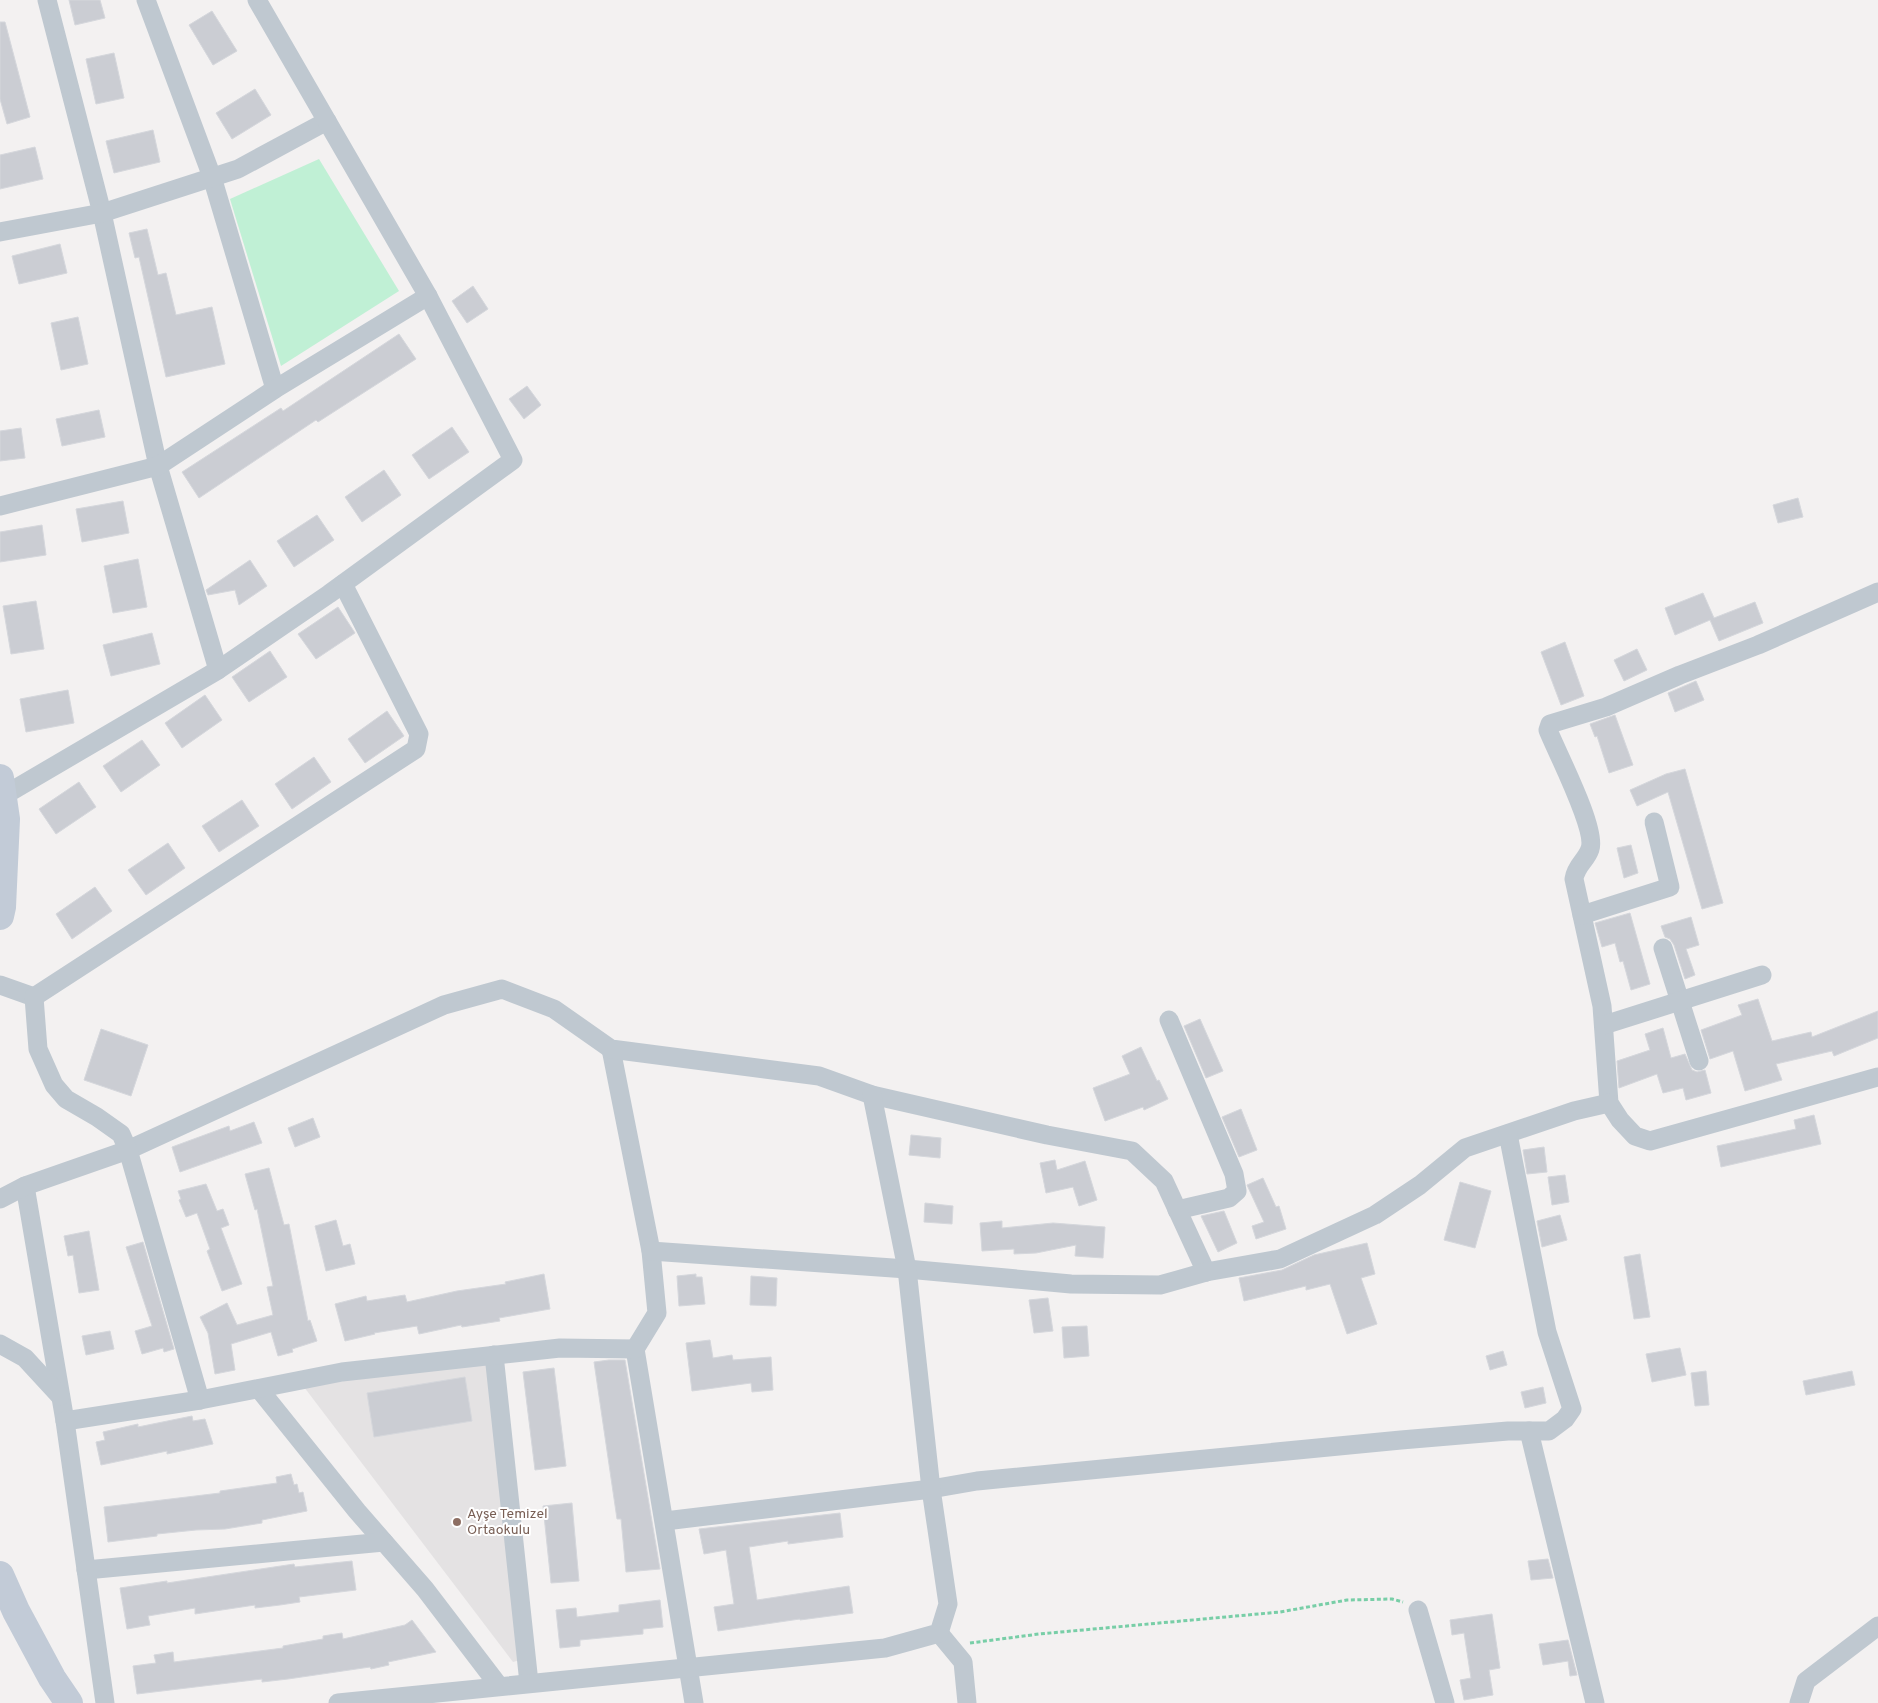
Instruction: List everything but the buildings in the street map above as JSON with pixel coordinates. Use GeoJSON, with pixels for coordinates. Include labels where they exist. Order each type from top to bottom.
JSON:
{"type":"FeatureCollection","features":[{"type":"Feature","properties":{"kind":"street"},"geometry":{"type":"LineString","coordinates":[[47,0],[102,213],[158,466],[218,670]]}},
{"type":"Feature","properties":{"kind":"street"},"geometry":{"type":"LineString","coordinates":[[146,0],[212,177],[275,389]]}},
{"type":"Feature","properties":{"kind":"street"},"geometry":{"type":"LineString","coordinates":[[0,916],[6,819],[2,787],[218,670],[343,584],[513,460],[428,296],[257,0]]}},
{"type":"Feature","properties":{"kind":"street"},"geometry":{"type":"LineString","coordinates":[[0,232],[102,213],[238,169],[327,122]]}},
{"type":"Feature","properties":{"kind":"street"},"geometry":{"type":"LineString","coordinates":[[0,506],[158,466],[275,389],[428,296]]}},
{"type":"Feature","properties":{"kind":"street"},"geometry":{"type":"LineString","coordinates":[[34,997],[416,749],[419,734],[343,584]]}},
{"type":"Feature","properties":{"kind":"street"},"geometry":{"type":"LineString","coordinates":[[1878,592],[1758,645],[1680,675],[1606,707],[1550,724],[1548,730],[1588,823],[1591,840],[1590,850],[1576,870],[1574,880],[1604,1025],[1609,1103],[1620,1120],[1635,1136],[1650,1141],[1878,1077]]}},
{"type":"Feature","properties":{"kind":"street"},"geometry":{"type":"LineString","coordinates":[[1582,915],[1670,887],[1654,822]]}},
{"type":"Feature","properties":{"kind":"street"},"geometry":{"type":"LineString","coordinates":[[1663,948],[1698,1061]]}},
{"type":"Feature","properties":{"kind":"street"},"geometry":{"type":"LineString","coordinates":[[1604,1025],[1762,976]]}},
{"type":"Feature","properties":{"kind":"street"},"geometry":{"type":"LineString","coordinates":[[0,985],[34,997]]}},
{"type":"Feature","properties":{"kind":"street"},"geometry":{"type":"LineString","coordinates":[[0,1199],[25,1186],[128,1150],[444,1006],[502,989],[554,1009],[611,1049],[819,1076],[872,1095],[1046,1135],[1132,1151],[1164,1182],[1206,1272]]}},
{"type":"Feature","properties":{"kind":"street"},"geometry":{"type":"LineString","coordinates":[[34,997],[38,1049],[54,1085],[66,1099],[98,1117],[121,1134],[128,1150],[200,1400]]}},
{"type":"Feature","properties":{"kind":"street"},"geometry":{"type":"LineString","coordinates":[[1169,1020],[1234,1174],[1237,1191],[1229,1198],[1178,1210]]}},
{"type":"Feature","properties":{"kind":"street"},"geometry":{"type":"LineString","coordinates":[[611,1049],[651,1251],[657,1313],[635,1349],[690,1668],[694,1703]]}},
{"type":"Feature","properties":{"kind":"street"},"geometry":{"type":"LineString","coordinates":[[872,1095],[908,1269],[931,1489],[948,1604],[939,1633]]}},
{"type":"Feature","properties":{"kind":"street"},"geometry":{"type":"LineString","coordinates":[[651,1251],[908,1269],[1080,1284],[1160,1285],[1206,1272],[1280,1259],[1375,1215],[1420,1185],[1465,1148],[1574,1111],[1609,1103]]}},
{"type":"Feature","properties":{"kind":"street"},"geometry":{"type":"LineString","coordinates":[[664,1521],[931,1489],[977,1481],[1391,1441],[1549,1431],[1565,1419],[1572,1409],[1546,1332],[1508,1134]]}},
{"type":"Feature","properties":{"kind":"street"},"geometry":{"type":"LineString","coordinates":[[25,1186],[65,1420],[105,1703]]}},
{"type":"Feature","properties":{"kind":"street"},"geometry":{"type":"LineString","coordinates":[[0,1344],[25,1358],[60,1396]]}},
{"type":"Feature","properties":{"kind":"street"},"geometry":{"type":"LineString","coordinates":[[65,1420],[200,1400],[342,1372],[560,1348],[635,1349]]}},
{"type":"Feature","properties":{"kind":"street"},"geometry":{"type":"LineString","coordinates":[[494,1355],[529,1683]]}},
{"type":"Feature","properties":{"kind":"street"},"geometry":{"type":"LineString","coordinates":[[259,1389],[424,1589],[499,1686]]}},
{"type":"Feature","properties":{"kind":"street"},"geometry":{"type":"LineString","coordinates":[[1528,1431],[1594,1703]]}},
{"type":"Feature","properties":{"kind":"street"},"geometry":{"type":"LineString","coordinates":[[86,1570],[384,1542]]}},
{"type":"Feature","properties":{"kind":"street"},"geometry":{"type":"LineString","coordinates":[[0,1575],[50,1691],[69,1703]]}},
{"type":"Feature","properties":{"kind":"street"},"geometry":{"type":"LineString","coordinates":[[1418,1610],[1445,1703]]}},
{"type":"Feature","properties":{"kind":"street"},"geometry":{"type":"LineString","coordinates":[[1799,1703],[1806,1681],[1878,1626]]}},
{"type":"Feature","properties":{"kind":"street"},"geometry":{"type":"LineString","coordinates":[[338,1703],[885,1648],[939,1633]]}},
{"type":"Feature","properties":{"kind":"street"},"geometry":{"type":"LineString","coordinates":[[939,1633],[963,1662],[968,1703]]}},
{"type":"Feature","properties":{"kind":"path"},"geometry":{"type":"LineString","coordinates":[[939,1633],[969,1644],[1039,1634],[1280,1612],[1348,1600],[1392,1599],[1411,1604],[1418,1610]]}},
{"type":"Feature","properties":{"kind":"shaded area","name":"Ayşe Temizel Ortaokulu"},"geometry":{"type":"Polygon","coordinates":[[[486,1359],[527,1658],[513,1662],[304,1387],[486,1359]]]}},
{"type":"Feature","properties":{"kind":"green space"},"geometry":{"type":"Polygon","coordinates":[[[319,159],[399,291],[281,366],[230,199],[319,159]]]}},
{"type":"Feature","properties":{"kind":"place","name":"Ayşe Temizel Ortaokulu"},"geometry":{"type":"Point","coordinates":[457,1522]}}]}
